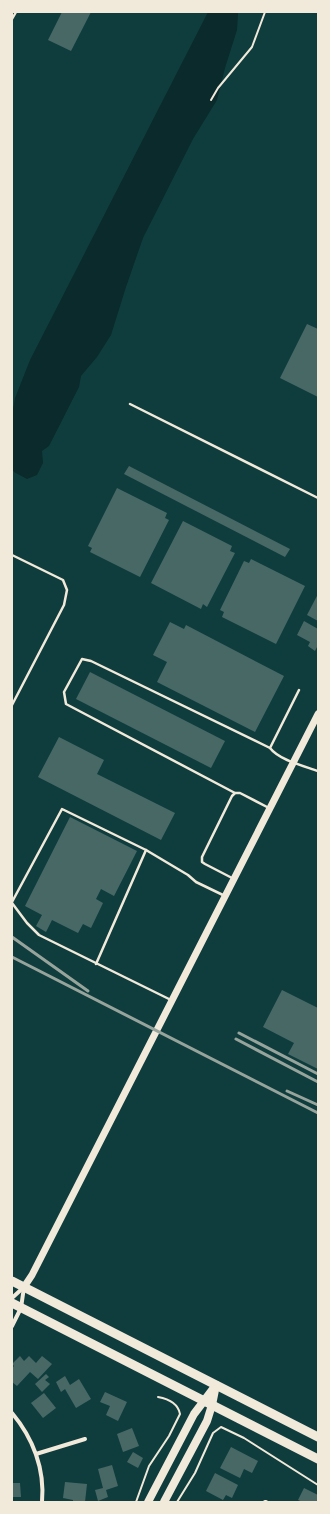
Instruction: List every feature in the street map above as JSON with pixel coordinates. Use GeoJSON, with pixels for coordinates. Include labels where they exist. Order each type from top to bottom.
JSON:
{"type":"FeatureCollection","features":[{"type":"Feature","properties":{"kind":"main road"},"geometry":{"type":"LineString","coordinates":[[12,1280],[318,1436]]}},
{"type":"Feature","properties":{"kind":"main road"},"geometry":{"type":"LineString","coordinates":[[12,1303],[318,1459]]}},
{"type":"Feature","properties":{"kind":"main road"},"geometry":{"type":"LineString","coordinates":[[148,1502],[194,1414],[203,1400],[216,1385]]}},
{"type":"Feature","properties":{"kind":"main road"},"geometry":{"type":"LineString","coordinates":[[164,1502],[205,1423],[212,1405],[216,1385]]}},
{"type":"Feature","properties":{"kind":"street"},"geometry":{"type":"LineString","coordinates":[[12,1298],[24,1287],[32,1275],[318,714]]}},
{"type":"Feature","properties":{"kind":"street"},"geometry":{"type":"LineString","coordinates":[[12,1326],[21,1308],[24,1287]]}},
{"type":"Feature","properties":{"kind":"street"},"geometry":{"type":"LineString","coordinates":[[12,1413],[25,1430],[36,1454],[42,1481],[42,1502]]}},
{"type":"Feature","properties":{"kind":"street"},"geometry":{"type":"LineString","coordinates":[[36,1454],[85,1439]]}},
{"type":"Feature","properties":{"kind":"lane"},"geometry":{"type":"LineString","coordinates":[[12,19],[16,12]]}},
{"type":"Feature","properties":{"kind":"lane"},"geometry":{"type":"LineString","coordinates":[[130,404],[318,498]]}},
{"type":"Feature","properties":{"kind":"lane"},"geometry":{"type":"LineString","coordinates":[[12,555],[63,580],[67,590],[64,605],[12,705]]}},
{"type":"Feature","properties":{"kind":"lane"},"geometry":{"type":"LineString","coordinates":[[270,808],[240,793],[235,793],[66,704],[64,692],[82,659],[91,661],[270,748],[274,753],[318,772]]}},
{"type":"Feature","properties":{"kind":"lane"},"geometry":{"type":"LineString","coordinates":[[270,748],[299,690]]}},
{"type":"Feature","properties":{"kind":"lane"},"geometry":{"type":"LineString","coordinates":[[234,879],[202,862],[202,857],[232,796],[235,793]]}},
{"type":"Feature","properties":{"kind":"lane"},"geometry":{"type":"LineString","coordinates":[[171,1000],[39,935],[27,923],[12,903],[62,809],[146,850],[188,875],[196,882],[226,896]]}},
{"type":"Feature","properties":{"kind":"lane"},"geometry":{"type":"LineString","coordinates":[[96,964],[146,850]]}},
{"type":"Feature","properties":{"kind":"path"},"geometry":{"type":"LineString","coordinates":[[211,100],[218,88],[252,46],[265,12]]}},
{"type":"Feature","properties":{"kind":"path"},"geometry":{"type":"LineString","coordinates":[[136,1502],[149,1466],[169,1436],[180,1414],[179,1409],[173,1402],[158,1397]]}},
{"type":"Feature","properties":{"kind":"path"},"geometry":{"type":"LineString","coordinates":[[177,1502],[197,1468],[213,1432],[221,1427],[232,1431],[249,1441],[318,1485]]}},
{"type":"Feature","properties":{"kind":"water"},"geometry":{"type":"Polygon","coordinates":[[[208,12],[237,12],[238,14],[237,30],[217,100],[193,139],[143,238],[111,335],[97,357],[81,376],[79,387],[49,446],[42,451],[43,463],[37,475],[27,479],[14,472],[12,469],[12,415],[15,398],[30,360],[208,12]]]}},
{"type":"Feature","properties":{"kind":"building"},"geometry":{"type":"Polygon","coordinates":[[[62,12],[91,12],[71,51],[48,40],[62,12]]]}},
{"type":"Feature","properties":{"kind":"building"},"geometry":{"type":"Polygon","coordinates":[[[307,324],[318,329],[318,397],[280,378],[307,324]]]}},
{"type":"Feature","properties":{"kind":"building"},"geometry":{"type":"Polygon","coordinates":[[[129,466],[290,549],[285,557],[124,474],[129,466]]]}},
{"type":"Feature","properties":{"kind":"building"},"geometry":{"type":"Polygon","coordinates":[[[117,488],[167,513],[165,518],[169,520],[140,577],[90,552],[92,548],[88,546],[117,488]]]}},
{"type":"Feature","properties":{"kind":"building"},"geometry":{"type":"Polygon","coordinates":[[[183,521],[232,546],[230,551],[235,553],[207,607],[203,604],[201,609],[151,583],[183,521]]]}},
{"type":"Feature","properties":{"kind":"building"},"geometry":{"type":"Polygon","coordinates":[[[251,559],[305,586],[276,644],[222,617],[224,612],[220,610],[244,561],[249,563],[251,559]]]}},
{"type":"Feature","properties":{"kind":"building"},"geometry":{"type":"Polygon","coordinates":[[[318,594],[318,621],[307,615],[318,594]]]}},
{"type":"Feature","properties":{"kind":"building"},"geometry":{"type":"Polygon","coordinates":[[[304,621],[318,629],[318,645],[315,651],[308,646],[310,642],[297,635],[304,621]]]}},
{"type":"Feature","properties":{"kind":"building"},"geometry":{"type":"Polygon","coordinates":[[[170,622],[184,629],[186,625],[284,676],[255,732],[157,682],[167,662],[153,655],[170,622]]]}},
{"type":"Feature","properties":{"kind":"building"},"geometry":{"type":"Polygon","coordinates":[[[90,672],[225,741],[211,768],[76,699],[90,672]]]}},
{"type":"Feature","properties":{"kind":"building"},"geometry":{"type":"Polygon","coordinates":[[[59,737],[104,760],[97,774],[175,813],[161,840],[38,777],[59,737]]]}},
{"type":"Feature","properties":{"kind":"building"},"geometry":{"type":"Polygon","coordinates":[[[70,817],[137,851],[114,896],[101,889],[96,899],[103,903],[91,928],[83,924],[78,933],[52,920],[46,932],[36,926],[42,915],[25,906],[70,817]]]}},
{"type":"Feature","properties":{"kind":"building"},"geometry":{"type":"Polygon","coordinates":[[[282,990],[318,1008],[318,1069],[288,1054],[294,1043],[263,1027],[282,990]]]}},
{"type":"Feature","properties":{"kind":"building"},"geometry":{"type":"Polygon","coordinates":[[[20,1356],[24,1361],[29,1356],[36,1363],[42,1356],[52,1364],[38,1379],[30,1372],[17,1386],[12,1382],[12,1368],[14,1366],[12,1364],[20,1356]]]}},
{"type":"Feature","properties":{"kind":"building"},"geometry":{"type":"Polygon","coordinates":[[[46,1374],[49,1377],[45,1380],[50,1384],[42,1392],[35,1384],[46,1374]]]}},
{"type":"Feature","properties":{"kind":"building"},"geometry":{"type":"Polygon","coordinates":[[[65,1376],[70,1385],[79,1379],[91,1399],[76,1408],[65,1389],[61,1392],[56,1382],[65,1376]]]}},
{"type":"Feature","properties":{"kind":"building"},"geometry":{"type":"Polygon","coordinates":[[[105,1392],[127,1402],[118,1421],[106,1415],[110,1406],[100,1402],[105,1392]]]}},
{"type":"Feature","properties":{"kind":"building"},"geometry":{"type":"Polygon","coordinates":[[[44,1393],[56,1408],[43,1418],[31,1403],[44,1393]]]}},
{"type":"Feature","properties":{"kind":"building"},"geometry":{"type":"Polygon","coordinates":[[[132,1428],[139,1446],[123,1452],[117,1434],[132,1428]]]}},
{"type":"Feature","properties":{"kind":"building"},"geometry":{"type":"Polygon","coordinates":[[[231,1447],[258,1461],[252,1473],[244,1469],[240,1478],[220,1468],[231,1447]]]}},
{"type":"Feature","properties":{"kind":"building"},"geometry":{"type":"Polygon","coordinates":[[[133,1452],[143,1458],[138,1468],[127,1462],[133,1452]]]}},
{"type":"Feature","properties":{"kind":"building"},"geometry":{"type":"Polygon","coordinates":[[[112,1465],[118,1486],[106,1490],[108,1497],[98,1501],[95,1490],[103,1488],[98,1469],[112,1465]]]}},
{"type":"Feature","properties":{"kind":"building"},"geometry":{"type":"Polygon","coordinates":[[[215,1473],[238,1485],[232,1498],[226,1495],[223,1500],[206,1491],[215,1473]]]}},
{"type":"Feature","properties":{"kind":"building"},"geometry":{"type":"Polygon","coordinates":[[[65,1482],[87,1484],[85,1502],[73,1502],[73,1500],[63,1498],[65,1482]]]}},
{"type":"Feature","properties":{"kind":"building"},"geometry":{"type":"Polygon","coordinates":[[[12,1483],[20,1483],[21,1497],[12,1497],[12,1483]]]}},
{"type":"Feature","properties":{"kind":"building"},"geometry":{"type":"Polygon","coordinates":[[[304,1488],[318,1495],[318,1502],[303,1502],[298,1500],[304,1488]]]}},
{"type":"Feature","properties":{"kind":"railway"},"geometry":{"type":"LineString","coordinates":[[12,937],[88,991]]}},
{"type":"Feature","properties":{"kind":"railway"},"geometry":{"type":"LineString","coordinates":[[12,957],[318,1113]]}},
{"type":"Feature","properties":{"kind":"railway"},"geometry":{"type":"LineString","coordinates":[[239,1033],[318,1074]]}},
{"type":"Feature","properties":{"kind":"railway"},"geometry":{"type":"LineString","coordinates":[[236,1039],[318,1082]]}},
{"type":"Feature","properties":{"kind":"railway"},"geometry":{"type":"LineString","coordinates":[[287,1091],[318,1105]]}}]}
